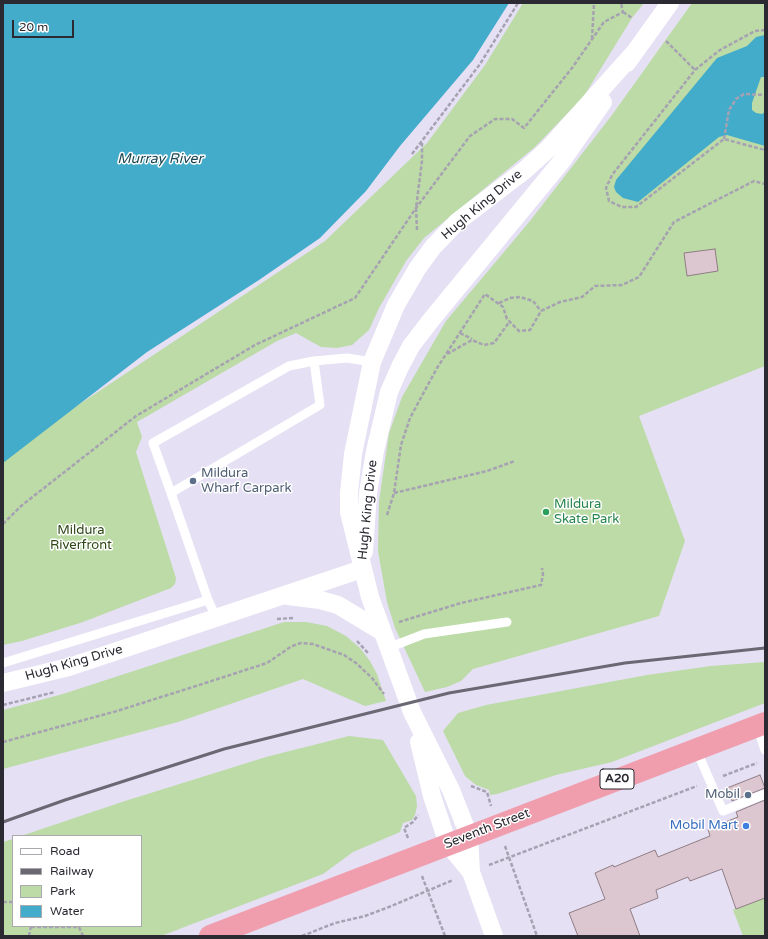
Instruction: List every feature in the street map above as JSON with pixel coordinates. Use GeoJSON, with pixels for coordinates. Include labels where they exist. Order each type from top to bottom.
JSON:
{"type":"FeatureCollection","features":[{"type":"Feature","properties":{"kind":"highway","name":"Seventh Street"},"geometry":{"type":"LineString","coordinates":[[210,936],[761,724]]}},
{"type":"Feature","properties":{"kind":"street","name":"Hugh King Drive"},"geometry":{"type":"LineString","coordinates":[[362,569],[370,478],[379,430],[391,388],[411,346],[561,162],[584,131],[633,54],[670,3]]}},
{"type":"Feature","properties":{"kind":"street","name":"Hugh King Drive"},"geometry":{"type":"LineString","coordinates":[[471,872],[469,836],[450,790],[412,712],[381,631],[362,569],[351,522],[349,498],[353,454],[367,380],[372,362],[403,291],[433,247],[457,222],[525,170],[548,149],[633,54]]}},
{"type":"Feature","properties":{"kind":"street"},"geometry":{"type":"LineString","coordinates":[[367,380],[391,388]]}},
{"type":"Feature","properties":{"kind":"street","name":"Hugh King Drive"},"geometry":{"type":"LineString","coordinates":[[3,683],[69,667],[217,619],[362,569]]}},
{"type":"Feature","properties":{"kind":"street","name":"Hugh King Drive"},"geometry":{"type":"LineString","coordinates":[[282,596],[320,600],[338,605],[381,631]]}},
{"type":"Feature","properties":{"kind":"street","name":"Hugh King Drive"},"geometry":{"type":"LineString","coordinates":[[412,712],[432,796],[448,844]]}},
{"type":"Feature","properties":{"kind":"street"},"geometry":{"type":"LineString","coordinates":[[448,844],[471,872],[494,936]]}},
{"type":"Feature","properties":{"kind":"lane"},"geometry":{"type":"LineString","coordinates":[[217,619],[208,600],[153,443],[289,366],[314,361],[347,358],[372,362]]}},
{"type":"Feature","properties":{"kind":"lane"},"geometry":{"type":"LineString","coordinates":[[171,493],[320,405],[314,361]]}},
{"type":"Feature","properties":{"kind":"lane"},"geometry":{"type":"LineString","coordinates":[[3,663],[208,600]]}},
{"type":"Feature","properties":{"kind":"lane"},"geometry":{"type":"LineString","coordinates":[[388,648],[424,634],[507,622]]}},
{"type":"Feature","properties":{"kind":"lane"},"geometry":{"type":"LineString","coordinates":[[761,724],[765,750]]}},
{"type":"Feature","properties":{"kind":"lane"},"geometry":{"type":"LineString","coordinates":[[696,749],[723,811],[765,794]]}},
{"type":"Feature","properties":{"kind":"path"},"geometry":{"type":"LineString","coordinates":[[412,154],[480,64],[518,3]]}},
{"type":"Feature","properties":{"kind":"path"},"geometry":{"type":"LineString","coordinates":[[592,40],[594,3]]}},
{"type":"Feature","properties":{"kind":"path"},"geometry":{"type":"LineString","coordinates":[[621,3],[623,12],[632,18]]}},
{"type":"Feature","properties":{"kind":"path"},"geometry":{"type":"LineString","coordinates":[[3,524],[21,506],[136,416],[255,345],[355,298],[416,208],[470,136],[495,119],[512,120],[524,128],[608,19],[623,12]]}},
{"type":"Feature","properties":{"kind":"path"},"geometry":{"type":"LineString","coordinates":[[765,30],[755,31],[720,50],[695,70],[612,175],[606,188],[609,201],[622,207],[636,207],[724,139],[725,124],[729,110],[736,99],[744,94],[765,95]]}},
{"type":"Feature","properties":{"kind":"path"},"geometry":{"type":"LineString","coordinates":[[666,41],[695,70]]}},
{"type":"Feature","properties":{"kind":"path"},"geometry":{"type":"LineString","coordinates":[[724,139],[765,150]]}},
{"type":"Feature","properties":{"kind":"path"},"geometry":{"type":"LineString","coordinates":[[416,230],[416,208],[422,161],[422,142]]}},
{"type":"Feature","properties":{"kind":"path"},"geometry":{"type":"LineString","coordinates":[[387,517],[394,493],[398,459],[404,433],[410,418],[446,354],[485,294],[503,307],[510,321],[519,331],[530,330],[541,311],[560,302],[582,297],[595,286],[622,285],[639,277],[674,222],[754,182],[765,184]]}},
{"type":"Feature","properties":{"kind":"path"},"geometry":{"type":"LineString","coordinates":[[499,304],[510,298],[520,297],[533,301],[541,311]]}},
{"type":"Feature","properties":{"kind":"path"},"geometry":{"type":"LineString","coordinates":[[460,333],[484,345],[494,343],[510,321]]}},
{"type":"Feature","properties":{"kind":"path"},"geometry":{"type":"LineString","coordinates":[[446,354],[472,340]]}},
{"type":"Feature","properties":{"kind":"path"},"geometry":{"type":"LineString","coordinates":[[394,493],[487,471],[516,461]]}},
{"type":"Feature","properties":{"kind":"path"},"geometry":{"type":"LineString","coordinates":[[394,617],[396,623],[461,603],[541,585],[543,574],[542,568]]}},
{"type":"Feature","properties":{"kind":"path"},"geometry":{"type":"LineString","coordinates":[[273,620],[299,618]]}},
{"type":"Feature","properties":{"kind":"path"},"geometry":{"type":"LineString","coordinates":[[354,638],[370,656]]}},
{"type":"Feature","properties":{"kind":"path"},"geometry":{"type":"LineString","coordinates":[[3,742],[117,711],[266,663],[292,646],[301,643],[330,649],[356,663],[372,678],[386,698],[383,686]]}},
{"type":"Feature","properties":{"kind":"path"},"geometry":{"type":"LineString","coordinates":[[3,705],[57,691]]}},
{"type":"Feature","properties":{"kind":"path"},"geometry":{"type":"LineString","coordinates":[[509,858],[758,762]]}},
{"type":"Feature","properties":{"kind":"path"},"geometry":{"type":"LineString","coordinates":[[468,783],[479,790],[487,792],[497,825],[538,936]]}},
{"type":"Feature","properties":{"kind":"path"},"geometry":{"type":"LineString","coordinates":[[419,811],[413,822],[404,828],[445,936]]}},
{"type":"Feature","properties":{"kind":"path"},"geometry":{"type":"LineString","coordinates":[[302,936],[335,923],[371,914],[471,872]]}},
{"type":"Feature","properties":{"kind":"path"},"geometry":{"type":"LineString","coordinates":[[28,936],[31,927],[79,927],[83,936]]}},
{"type":"Feature","properties":{"kind":"green space","name":"Mildura Riverfront"},"geometry":{"type":"Polygon","coordinates":[[[523,3],[644,3],[632,18],[584,96],[535,147],[424,238],[406,261],[379,308],[369,330],[352,345],[337,348],[321,347],[296,333],[277,341],[137,422],[142,437],[136,452],[176,578],[175,584],[171,588],[83,622],[22,641],[3,645],[3,455],[325,241],[427,143],[485,65],[523,3]]]}},
{"type":"Feature","properties":{"kind":"green space"},"geometry":{"type":"Polygon","coordinates":[[[692,3],[765,3],[765,366],[639,416],[685,541],[659,616],[473,669],[461,681],[447,687],[425,692],[395,628],[387,602],[378,551],[379,501],[389,433],[402,397],[446,321],[530,221],[612,115],[692,3]]]}},
{"type":"Feature","properties":{"kind":"green space"},"geometry":{"type":"Polygon","coordinates":[[[284,622],[306,622],[327,626],[346,636],[360,648],[370,661],[377,674],[386,701],[365,706],[303,679],[178,722],[3,769],[3,710],[63,694],[284,622]]]}},
{"type":"Feature","properties":{"kind":"green space"},"geometry":{"type":"Polygon","coordinates":[[[765,662],[765,703],[612,762],[556,775],[497,794],[490,795],[489,790],[476,785],[465,776],[443,731],[458,713],[486,705],[647,675],[711,666],[765,662]]]}},
{"type":"Feature","properties":{"kind":"green space"},"geometry":{"type":"Polygon","coordinates":[[[349,736],[383,740],[416,796],[417,806],[415,815],[412,820],[403,823],[400,832],[353,852],[323,874],[161,936],[3,936],[3,842],[12,839],[12,927],[142,927],[142,835],[24,835],[125,801],[266,757],[349,736]]]}},
{"type":"Feature","properties":{"kind":"green space"},"geometry":{"type":"Polygon","coordinates":[[[765,806],[765,936],[743,936],[733,910],[736,908],[708,829],[765,806]]]}},
{"type":"Feature","properties":{"kind":"water","name":"Murray River"},"geometry":{"type":"Polygon","coordinates":[[[3,3],[509,3],[473,60],[400,146],[366,191],[320,238],[259,280],[147,352],[3,463],[3,3]]]}},
{"type":"Feature","properties":{"kind":"water"},"geometry":{"type":"Polygon","coordinates":[[[765,35],[765,77],[761,77],[752,103],[752,110],[756,113],[762,114],[765,112],[765,146],[727,135],[719,137],[638,202],[623,198],[616,192],[614,187],[616,180],[717,58],[747,46],[756,37],[765,35]]]}},
{"type":"Feature","properties":{"kind":"building"},"geometry":{"type":"Polygon","coordinates":[[[715,249],[718,271],[687,276],[684,253],[715,249]]]}},
{"type":"Feature","properties":{"kind":"building"},"geometry":{"type":"Polygon","coordinates":[[[760,775],[765,788],[732,801],[727,788],[760,775]]]}},
{"type":"Feature","properties":{"kind":"building"},"geometry":{"type":"Polygon","coordinates":[[[765,800],[765,898],[736,909],[722,869],[690,881],[688,877],[656,890],[658,898],[630,909],[640,936],[578,936],[569,913],[605,899],[595,873],[655,850],[658,857],[710,836],[708,829],[738,817],[736,812],[765,800]]]}},
{"type":"Feature","properties":{"kind":"railway"},"geometry":{"type":"LineString","coordinates":[[3,822],[65,800],[224,749],[449,693],[625,663],[765,648]]}},
{"type":"Feature","properties":{"kind":"place","name":"Mildura Wharf Carpark"},"geometry":{"type":"Point","coordinates":[193,481]}},
{"type":"Feature","properties":{"kind":"place","name":"Mildura Skate Park"},"geometry":{"type":"Point","coordinates":[546,512]}},
{"type":"Feature","properties":{"kind":"place","name":"Mobil"},"geometry":{"type":"Point","coordinates":[748,795]}},
{"type":"Feature","properties":{"kind":"place","name":"Mobil Mart"},"geometry":{"type":"Point","coordinates":[746,826]}}]}
